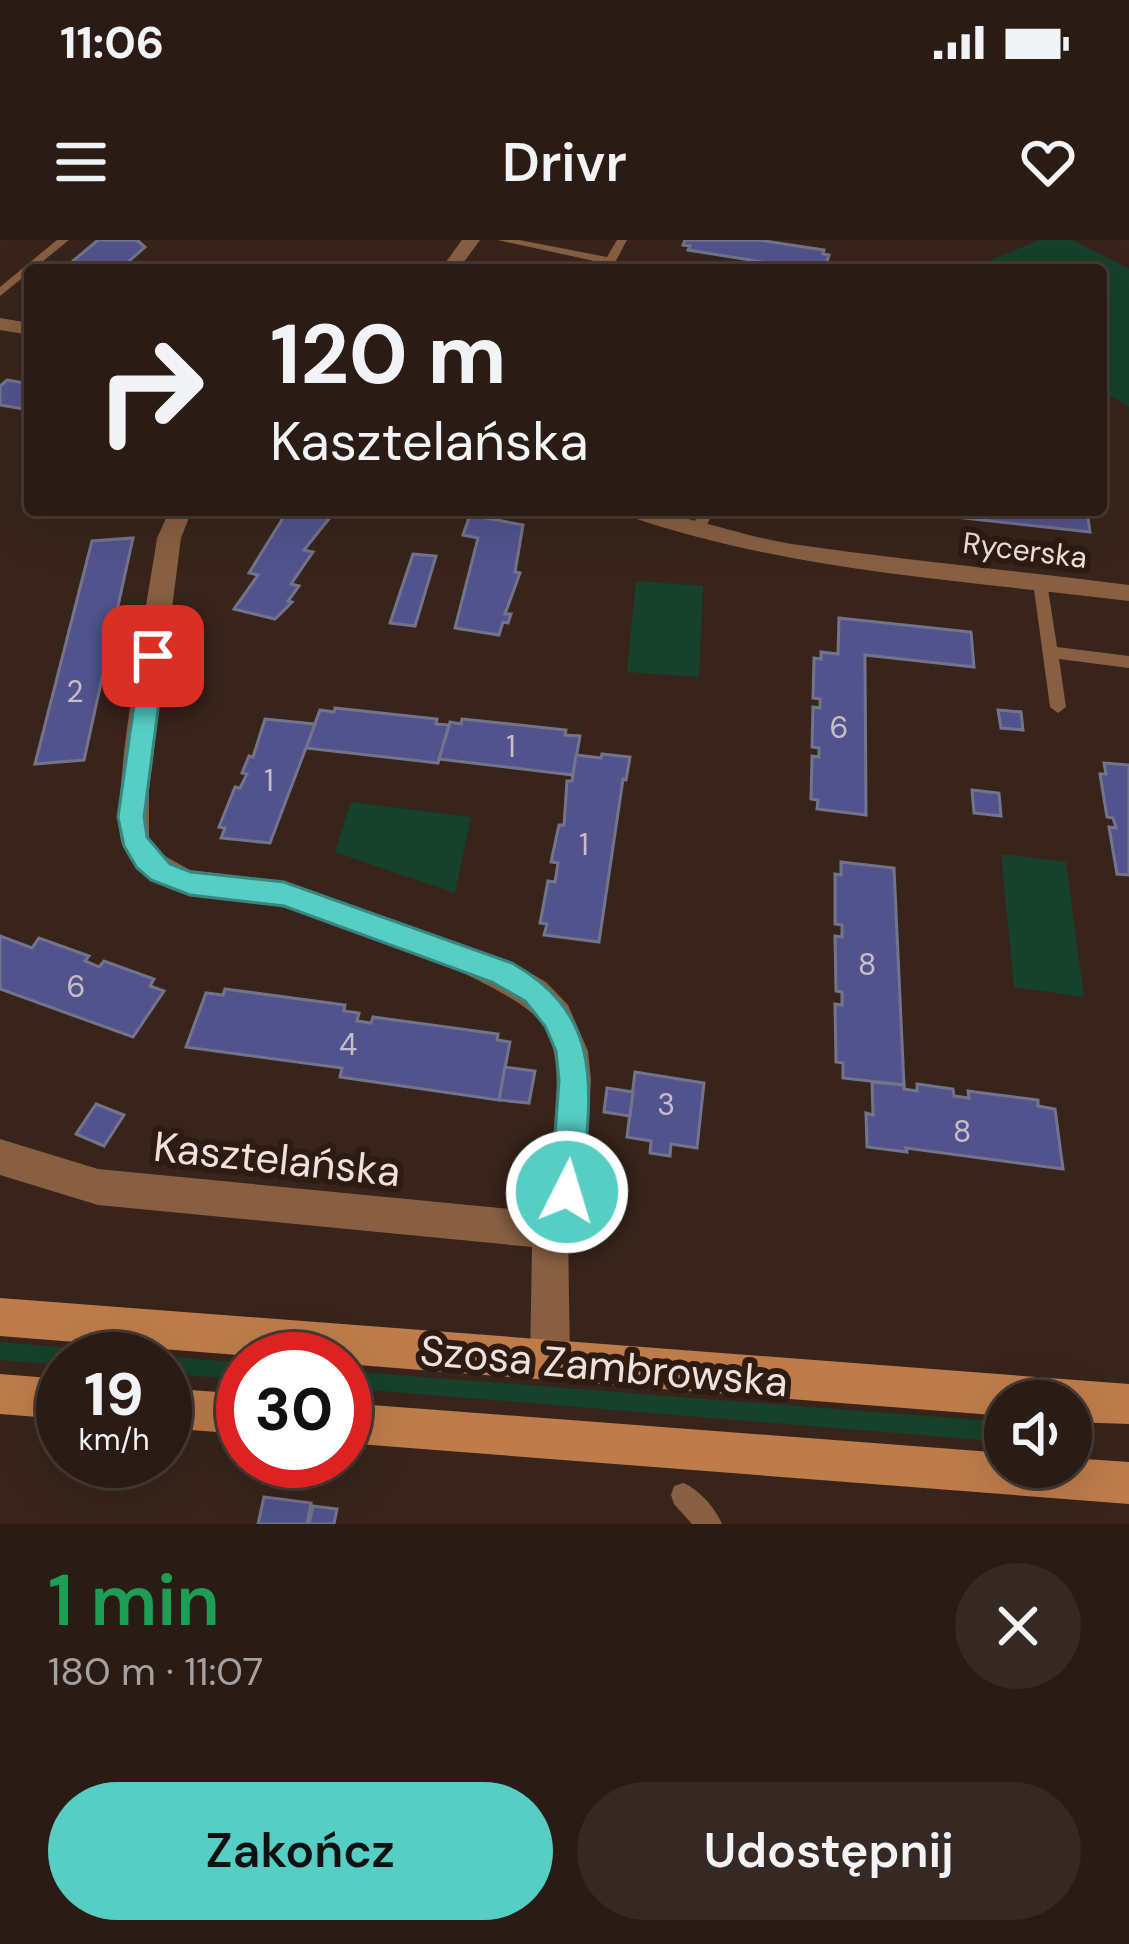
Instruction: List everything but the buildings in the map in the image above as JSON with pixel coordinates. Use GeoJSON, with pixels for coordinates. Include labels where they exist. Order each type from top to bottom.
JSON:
{"type":"FeatureCollection","features":[{"type":"Feature","properties":{"kind":"main road","name":"Szosa Zambrowska"},"geometry":{"type":"LineString","coordinates":[[0,1317],[984,1395]]}},
{"type":"Feature","properties":{"kind":"main road"},"geometry":{"type":"LineString","coordinates":[[0,1394],[36,1397]]}},
{"type":"Feature","properties":{"kind":"main road","name":"Szosa Zambrowska"},"geometry":{"type":"LineString","coordinates":[[1092,1402],[1129,1404]]}},
{"type":"Feature","properties":{"kind":"main road","name":"Szosa Zambrowska"},"geometry":{"type":"LineString","coordinates":[[372,1425],[1129,1483]]}},
{"type":"Feature","properties":{"kind":"street"},"geometry":{"type":"LineString","coordinates":[[179,516],[169,538],[131,817],[140,851],[175,879],[284,894],[502,973],[535,992],[563,1033],[574,1080],[567,1192],[550,1231],[550,1362]]}},
{"type":"Feature","properties":{"kind":"street","name":"Rycerska"},"geometry":{"type":"LineString","coordinates":[[671,516],[702,521],[788,551],[1129,593]]}},
{"type":"Feature","properties":{"kind":"street","name":"Kasztelańska"},"geometry":{"type":"LineString","coordinates":[[0,1157],[47,1175],[98,1186],[550,1231]]}},
{"type":"Feature","properties":{"kind":"lane"},"geometry":{"type":"LineString","coordinates":[[35,264],[64,240]]}},
{"type":"Feature","properties":{"kind":"lane"},"geometry":{"type":"LineString","coordinates":[[503,240],[600,264]]}},
{"type":"Feature","properties":{"kind":"lane"},"geometry":{"type":"LineString","coordinates":[[0,293],[24,273]]}},
{"type":"Feature","properties":{"kind":"lane"},"geometry":{"type":"LineString","coordinates":[[1040,582],[1058,707]]}},
{"type":"Feature","properties":{"kind":"lane"},"geometry":{"type":"LineString","coordinates":[[1050,652],[1129,662]]}},
{"type":"Feature","properties":{"kind":"lane"},"geometry":{"type":"LineString","coordinates":[[683,1495],[709,1524]]}},
{"type":"Feature","properties":{"kind":"green space"},"geometry":{"type":"Polygon","coordinates":[[[1039,240],[1073,240],[1129,269],[1129,407],[1107,394],[1107,264],[982,264],[1039,240]]]}},
{"type":"Feature","properties":{"kind":"green space"},"geometry":{"type":"Polygon","coordinates":[[[636,581],[703,586],[699,677],[627,672],[636,581]]]}},
{"type":"Feature","properties":{"kind":"green space"},"geometry":{"type":"Polygon","coordinates":[[[351,802],[471,817],[455,893],[335,852],[351,802]]]}},
{"type":"Feature","properties":{"kind":"green space"},"geometry":{"type":"Polygon","coordinates":[[[1001,854],[1066,862],[1084,997],[1014,987],[1001,854]]]}},
{"type":"Feature","properties":{"kind":"green space"},"geometry":{"type":"Polygon","coordinates":[[[0,1342],[36,1345],[36,1363],[0,1360],[0,1342]]]}},
{"type":"Feature","properties":{"kind":"green space"},"geometry":{"type":"Polygon","coordinates":[[[192,1359],[216,1361],[216,1378],[192,1375],[192,1359]]]}},
{"type":"Feature","properties":{"kind":"green space"},"geometry":{"type":"Polygon","coordinates":[[[372,1373],[984,1420],[984,1440],[372,1390],[372,1373]]]}},
{"type":"Feature","properties":{"kind":"route"},"geometry":{"type":"LineString","coordinates":[[153,656],[131,817],[134,838],[146,860],[160,872],[190,884],[284,894],[502,973],[535,992],[556,1016],[571,1051],[574,1080],[567,1192]]}}]}
